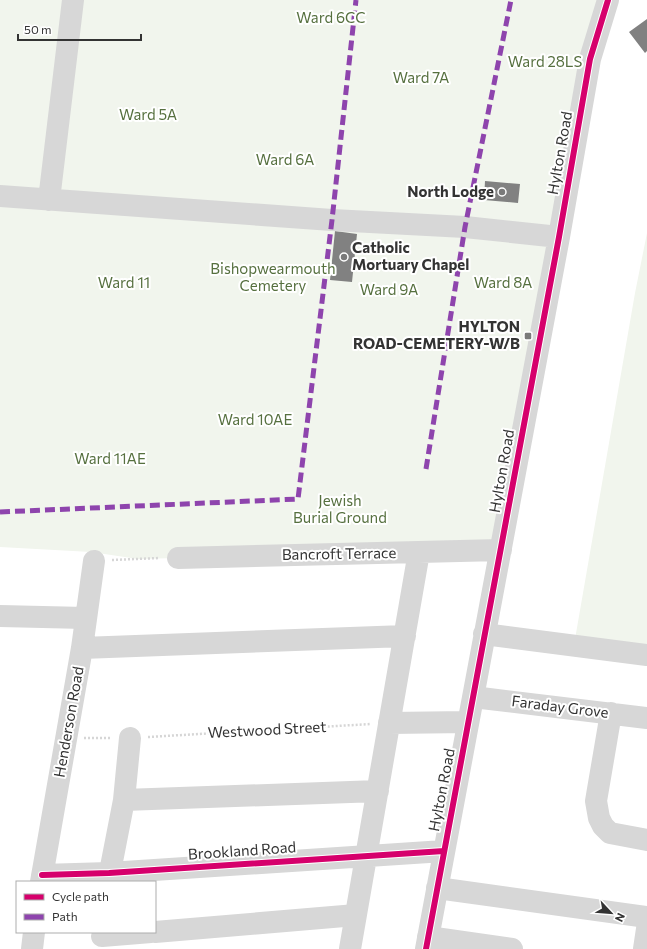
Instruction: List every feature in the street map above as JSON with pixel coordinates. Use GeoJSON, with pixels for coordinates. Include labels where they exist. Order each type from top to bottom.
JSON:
{"type":"FeatureCollection","features":[{"type":"Feature","properties":{"kind":"street"},"geometry":{"type":"LineString","coordinates":[[49,200],[73,0]]}},
{"type":"Feature","properties":{"kind":"street","name":"Hylton Road"},"geometry":{"type":"LineString","coordinates":[[427,943],[559,237],[590,59],[608,0]]}},
{"type":"Feature","properties":{"kind":"street"},"geometry":{"type":"LineString","coordinates":[[0,196],[332,220],[465,227],[559,237]]}},
{"type":"Feature","properties":{"kind":"street","name":"Bancroft Terrace"},"geometry":{"type":"LineString","coordinates":[[178,558],[501,550]]}},
{"type":"Feature","properties":{"kind":"street"},"geometry":{"type":"LineString","coordinates":[[350,949],[419,552]]}},
{"type":"Feature","properties":{"kind":"street","name":"Henderson Road"},"geometry":{"type":"LineString","coordinates":[[42,879],[82,648],[94,561]]}},
{"type":"Feature","properties":{"kind":"street"},"geometry":{"type":"LineString","coordinates":[[0,616],[86,618]]}},
{"type":"Feature","properties":{"kind":"street"},"geometry":{"type":"LineString","coordinates":[[484,634],[647,655]]}},
{"type":"Feature","properties":{"kind":"street"},"geometry":{"type":"LineString","coordinates":[[82,648],[405,636]]}},
{"type":"Feature","properties":{"kind":"street","name":"Faraday Grove"},"geometry":{"type":"LineString","coordinates":[[473,697],[647,718]]}},
{"type":"Feature","properties":{"kind":"street"},"geometry":{"type":"LineString","coordinates":[[611,713],[596,801],[599,818],[603,826],[610,833],[647,840]]}},
{"type":"Feature","properties":{"kind":"street"},"geometry":{"type":"LineString","coordinates":[[389,723],[468,722]]}},
{"type":"Feature","properties":{"kind":"street"},"geometry":{"type":"LineString","coordinates":[[109,878],[124,800],[130,738]]}},
{"type":"Feature","properties":{"kind":"street"},"geometry":{"type":"LineString","coordinates":[[124,800],[378,791]]}},
{"type":"Feature","properties":{"kind":"street","name":"Brookland Road"},"geometry":{"type":"LineString","coordinates":[[42,879],[109,878],[366,855],[444,851]]}},
{"type":"Feature","properties":{"kind":"street"},"geometry":{"type":"LineString","coordinates":[[438,888],[647,917]]}},
{"type":"Feature","properties":{"kind":"street"},"geometry":{"type":"LineString","coordinates":[[156,932],[356,915]]}},
{"type":"Feature","properties":{"kind":"street"},"geometry":{"type":"LineString","coordinates":[[644,949],[647,929]]}},
{"type":"Feature","properties":{"kind":"street"},"geometry":{"type":"LineString","coordinates":[[32,949],[34,933]]}},
{"type":"Feature","properties":{"kind":"street"},"geometry":{"type":"LineString","coordinates":[[101,939],[145,933]]}},
{"type":"Feature","properties":{"kind":"street"},"geometry":{"type":"LineString","coordinates":[[427,943],[512,949]]}},
{"type":"Feature","properties":{"kind":"path"},"geometry":{"type":"LineString","coordinates":[[94,561],[178,558]]}},
{"type":"Feature","properties":{"kind":"green space","name":"Bishopwearmouth Cemetery"},"geometry":{"type":"Polygon","coordinates":[[[0,0],[608,0],[501,550],[138,559],[91,552],[0,547],[0,0]]]}},
{"type":"Feature","properties":{"kind":"green space"},"geometry":{"type":"Polygon","coordinates":[[[647,233],[647,655],[574,645],[635,293],[647,233]]]}},
{"type":"Feature","properties":{"kind":"building"},"geometry":{"type":"Polygon","coordinates":[[[647,19],[647,51],[645,53],[629,32],[647,19]]]}},
{"type":"Feature","properties":{"kind":"building","name":"North Lodge"},"geometry":{"type":"Polygon","coordinates":[[[485,181],[520,184],[518,203],[484,200],[485,181]]]}},
{"type":"Feature","properties":{"kind":"building","name":"Catholic Mortuary Chapel"},"geometry":{"type":"Polygon","coordinates":[[[335,231],[357,234],[352,282],[330,280],[335,231]]]}},
{"type":"Feature","properties":{"kind":"marked path"},"geometry":{"type":"LineString","coordinates":[[0,512],[298,499],[332,220],[356,0]]}},
{"type":"Feature","properties":{"kind":"marked path"},"geometry":{"type":"LineString","coordinates":[[426,469],[465,227],[511,0]]}},
{"type":"Feature","properties":{"kind":"cycle path"},"geometry":{"type":"LineString","coordinates":[[426,949],[559,237],[590,59],[608,0]]}},
{"type":"Feature","properties":{"kind":"cycle path"},"geometry":{"type":"LineString","coordinates":[[42,875],[109,873],[444,851]]}},
{"type":"Feature","properties":{"kind":"place","name":"North Lodge"},"geometry":{"type":"Point","coordinates":[502,192]}},
{"type":"Feature","properties":{"kind":"place","name":"Catholic Mortuary Chapel"},"geometry":{"type":"Point","coordinates":[344,257]}},
{"type":"Feature","properties":{"kind":"place","name":"HYLTON ROAD-CEMETERY-W/B"},"geometry":{"type":"Point","coordinates":[528,336]}},
{"type":"Feature","properties":{"kind":"park label","name":"Ward 6CC"},"geometry":{"type":"Point","coordinates":[331,18]}},
{"type":"Feature","properties":{"kind":"park label","name":"Ward 28LS"},"geometry":{"type":"Point","coordinates":[545,62]}},
{"type":"Feature","properties":{"kind":"park label","name":"Ward 7A"},"geometry":{"type":"Point","coordinates":[421,78]}},
{"type":"Feature","properties":{"kind":"park label","name":"Ward 5A"},"geometry":{"type":"Point","coordinates":[148,115]}},
{"type":"Feature","properties":{"kind":"park label","name":"Ward 6A"},"geometry":{"type":"Point","coordinates":[285,160]}},
{"type":"Feature","properties":{"kind":"park label","name":"Ward 11"},"geometry":{"type":"Point","coordinates":[124,283]}},
{"type":"Feature","properties":{"kind":"park label","name":"Ward 8A"},"geometry":{"type":"Point","coordinates":[503,283]}},
{"type":"Feature","properties":{"kind":"park label","name":"Ward 9A"},"geometry":{"type":"Point","coordinates":[389,290]}},
{"type":"Feature","properties":{"kind":"park label","name":"Ward 10AE"},"geometry":{"type":"Point","coordinates":[255,420]}},
{"type":"Feature","properties":{"kind":"park label","name":"Ward 11AE"},"geometry":{"type":"Point","coordinates":[110,459]}},
{"type":"Feature","properties":{"kind":"park label","name":"Jewish Burial Ground"},"geometry":{"type":"Point","coordinates":[340,510]}}]}
